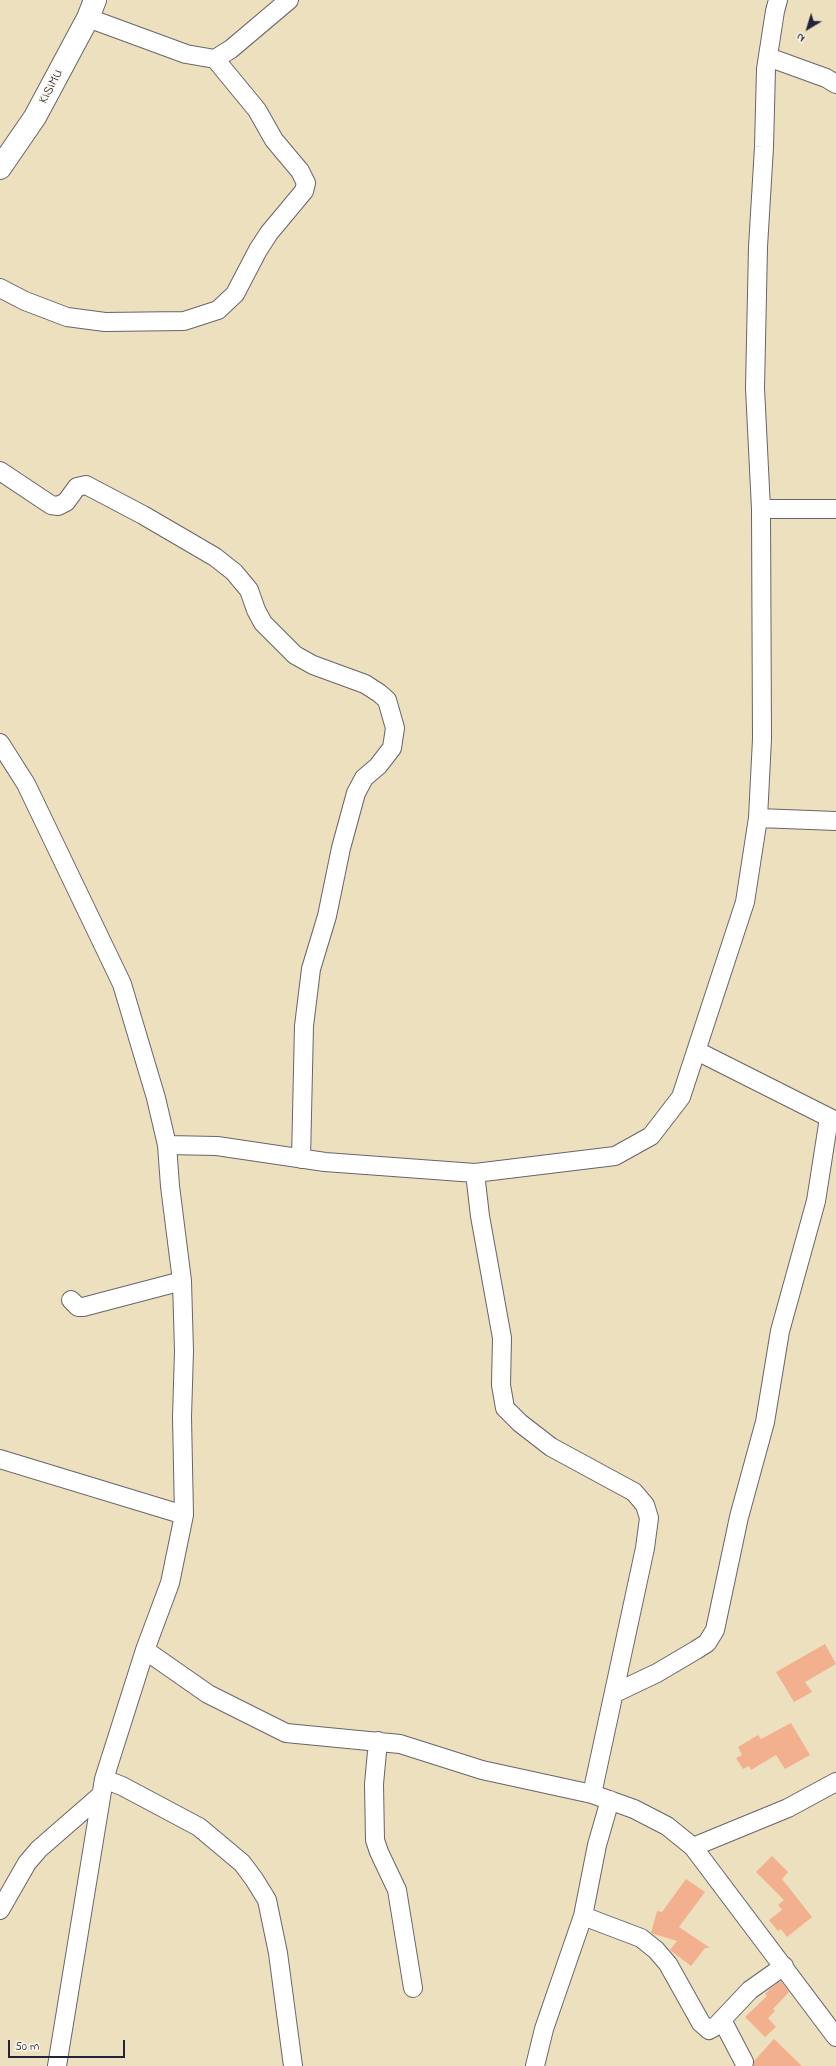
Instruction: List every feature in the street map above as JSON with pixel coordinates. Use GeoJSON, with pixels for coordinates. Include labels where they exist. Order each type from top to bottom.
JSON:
{"type":"FeatureCollection","features":[{"type":"Feature","properties":{"kind":"street"},"geometry":{"type":"LineString","coordinates":[[216,59],[289,0]]}},
{"type":"Feature","properties":{"kind":"street"},"geometry":{"type":"LineString","coordinates":[[167,1145],[217,1146],[324,1162],[475,1173],[615,1156],[651,1136],[681,1097],[745,902],[758,818],[762,739],[761,509],[756,380],[758,247],[768,57],[778,0]]}},
{"type":"Feature","properties":{"kind":"street"},"geometry":{"type":"LineString","coordinates":[[0,288],[25,301],[67,317],[105,322],[184,321],[218,310],[235,294],[258,250],[269,233],[304,190],[306,183],[300,171],[274,140],[257,110],[216,59],[186,54],[92,9]]}},
{"type":"Feature","properties":{"kind":"street","name":"KISIMU"},"geometry":{"type":"LineString","coordinates":[[0,168],[35,117],[92,9]]}},
{"type":"Feature","properties":{"kind":"street"},"geometry":{"type":"LineString","coordinates":[[768,57],[826,78],[836,84]]}},
{"type":"Feature","properties":{"kind":"street"},"geometry":{"type":"LineString","coordinates":[[0,471],[51,505],[58,506],[66,502],[77,487],[86,485],[143,515],[215,557],[234,572],[249,590],[256,610],[263,623],[296,655],[313,665],[365,684],[379,693],[386,700],[395,728],[392,748],[378,766],[364,778],[356,792],[341,848],[327,916],[311,969],[304,1026],[301,1159]]}},
{"type":"Feature","properties":{"kind":"street"},"geometry":{"type":"LineString","coordinates":[[761,509],[836,509]]}},
{"type":"Feature","properties":{"kind":"street"},"geometry":{"type":"LineString","coordinates":[[0,744],[26,784],[122,984],[156,1098],[167,1145],[170,1186],[182,1281],[184,1352],[182,1417],[184,1514],[170,1583],[145,1650],[102,1787],[57,2066]]}},
{"type":"Feature","properties":{"kind":"street"},"geometry":{"type":"LineString","coordinates":[[758,818],[836,821]]}},
{"type":"Feature","properties":{"kind":"street"},"geometry":{"type":"LineString","coordinates":[[615,1693],[657,1673],[696,1650],[707,1643],[715,1630],[738,1517],[765,1422],[780,1331],[816,1201],[833,1119],[697,1051]]}},
{"type":"Feature","properties":{"kind":"street"},"geometry":{"type":"LineString","coordinates":[[475,1173],[480,1216],[502,1338],[500,1385],[505,1408],[520,1423],[551,1447],[634,1492],[645,1505],[650,1518],[615,1693],[592,1794]]}},
{"type":"Feature","properties":{"kind":"street"},"geometry":{"type":"LineString","coordinates":[[71,1300],[78,1306],[83,1307],[182,1281]]}},
{"type":"Feature","properties":{"kind":"street"},"geometry":{"type":"LineString","coordinates":[[0,1459],[184,1514]]}},
{"type":"Feature","properties":{"kind":"street"},"geometry":{"type":"LineString","coordinates":[[145,1650],[208,1694],[286,1733],[400,1744],[482,1770],[592,1794],[634,1809],[667,1826],[693,1847],[836,2036]]}},
{"type":"Feature","properties":{"kind":"street"},"geometry":{"type":"LineString","coordinates":[[378,1741],[374,1784],[375,1840],[397,1890],[413,1988]]}},
{"type":"Feature","properties":{"kind":"street"},"geometry":{"type":"LineString","coordinates":[[693,1847],[788,1808],[836,1782]]}},
{"type":"Feature","properties":{"kind":"street"},"geometry":{"type":"LineString","coordinates":[[0,1910],[27,1863],[39,1849],[102,1787],[122,1786],[199,1827],[242,1863],[267,1900],[278,1953],[293,2066]]}},
{"type":"Feature","properties":{"kind":"street"},"geometry":{"type":"LineString","coordinates":[[535,2066],[544,2029],[583,1916],[597,1845],[610,1800]]}},
{"type":"Feature","properties":{"kind":"street"},"geometry":{"type":"LineString","coordinates":[[583,1916],[641,1938],[656,1950],[668,1964],[688,2001],[705,2028],[713,2029],[750,1990],[784,1966]]}},
{"type":"Feature","properties":{"kind":"street"},"geometry":{"type":"LineString","coordinates":[[722,2020],[744,2062]]}},
{"type":"Feature","properties":{"kind":"building"},"geometry":{"type":"Polygon","coordinates":[[[825,1644],[836,1664],[805,1682],[812,1692],[794,1702],[776,1672],[825,1644]]]}},
{"type":"Feature","properties":{"kind":"building"},"geometry":{"type":"Polygon","coordinates":[[[791,1723],[810,1755],[785,1769],[776,1755],[751,1770],[749,1766],[743,1769],[736,1758],[742,1755],[738,1747],[758,1735],[761,1739],[791,1723]]]}},
{"type":"Feature","properties":{"kind":"building"},"geometry":{"type":"Polygon","coordinates":[[[772,1856],[788,1872],[782,1879],[812,1917],[787,1937],[781,1929],[778,1931],[769,1920],[782,1910],[778,1905],[784,1900],[756,1872],[772,1856]]]}},
{"type":"Feature","properties":{"kind":"building"},"geometry":{"type":"Polygon","coordinates":[[[686,1879],[705,1892],[679,1927],[710,1948],[705,1948],[691,1966],[670,1950],[677,1941],[651,1933],[657,1911],[662,1912],[686,1879]]]}},
{"type":"Feature","properties":{"kind":"building"},"geometry":{"type":"Polygon","coordinates":[[[781,1981],[789,1992],[773,2009],[775,2011],[768,2018],[776,2027],[765,2037],[745,2017],[767,1996],[765,1994],[770,1989],[781,1981]]]}},
{"type":"Feature","properties":{"kind":"building"},"geometry":{"type":"Polygon","coordinates":[[[774,2039],[802,2066],[753,2066],[754,2061],[774,2039]]]}}]}
